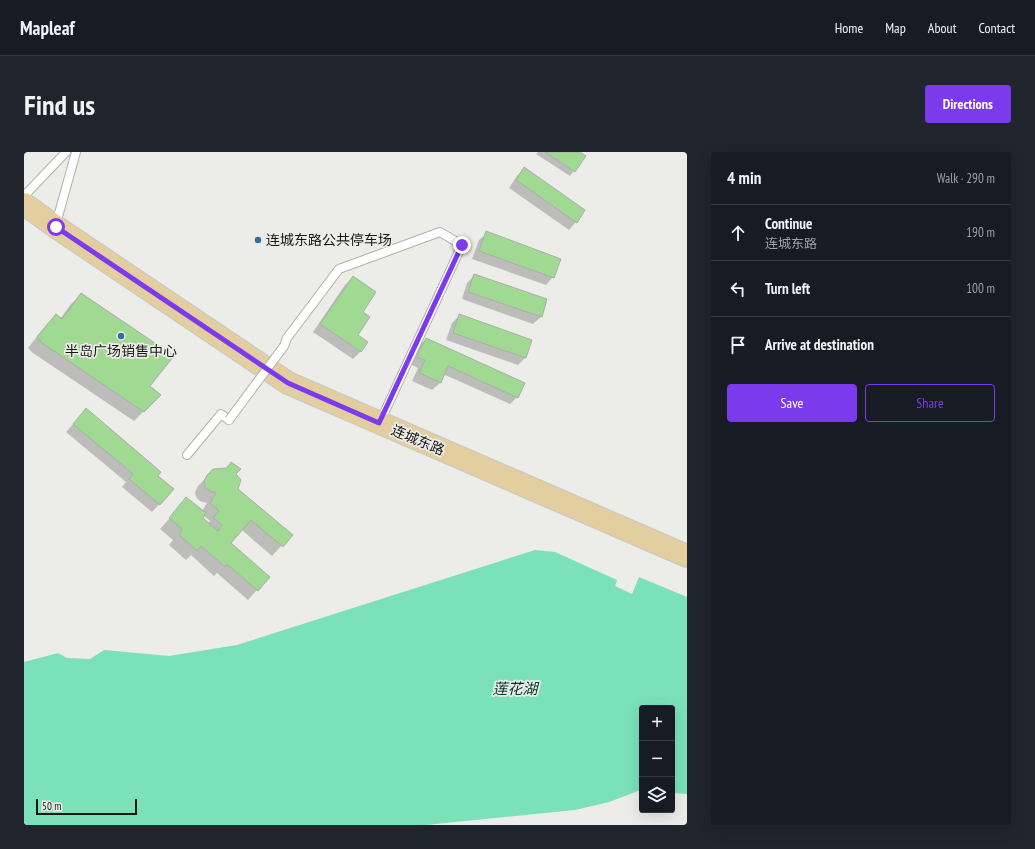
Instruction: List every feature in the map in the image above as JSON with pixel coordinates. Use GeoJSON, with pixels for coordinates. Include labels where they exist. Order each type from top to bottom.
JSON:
{"type":"FeatureCollection","features":[{"type":"Feature","properties":{"kind":"main road","name":"连城东路"},"geometry":{"type":"LineString","coordinates":[[24,204],[288,383],[687,556]]}},
{"type":"Feature","properties":{"kind":"lane"},"geometry":{"type":"LineString","coordinates":[[24,196],[66,152]]}},
{"type":"Feature","properties":{"kind":"lane"},"geometry":{"type":"LineString","coordinates":[[56,227],[76,152]]}},
{"type":"Feature","properties":{"kind":"lane"},"geometry":{"type":"LineString","coordinates":[[187,455],[221,414],[228,420],[284,346],[287,338],[339,269],[440,232],[462,245],[379,423]]}},
{"type":"Feature","properties":{"kind":"water","name":"莲花湖"},"geometry":{"type":"Polygon","coordinates":[[[535,550],[555,552],[617,580],[615,586],[632,594],[639,577],[687,597],[687,794],[675,793],[675,705],[639,705],[639,791],[609,802],[575,810],[426,825],[24,825],[24,662],[58,653],[67,658],[90,659],[104,650],[169,656],[237,645],[535,550]]]}},
{"type":"Feature","properties":{"kind":"building"},"geometry":{"type":"Polygon","coordinates":[[[545,152],[580,152],[586,156],[575,172],[545,152]]]}},
{"type":"Feature","properties":{"kind":"building"},"geometry":{"type":"Polygon","coordinates":[[[524,167],[585,210],[577,223],[516,180],[524,167]]]}},
{"type":"Feature","properties":{"kind":"building"},"geometry":{"type":"Polygon","coordinates":[[[486,231],[561,259],[554,278],[479,251],[486,231]]]}},
{"type":"Feature","properties":{"kind":"building"},"geometry":{"type":"Polygon","coordinates":[[[474,274],[547,299],[542,317],[468,292],[474,274]]]}},
{"type":"Feature","properties":{"kind":"building"},"geometry":{"type":"Polygon","coordinates":[[[353,276],[376,292],[363,312],[370,317],[358,335],[368,342],[361,352],[320,324],[353,276]]]}},
{"type":"Feature","properties":{"kind":"building"},"geometry":{"type":"Polygon","coordinates":[[[81,293],[174,356],[150,386],[161,395],[144,412],[42,343],[37,337],[56,314],[62,319],[81,293]]]}},
{"type":"Feature","properties":{"kind":"building"},"geometry":{"type":"Polygon","coordinates":[[[459,314],[532,340],[526,358],[453,333],[459,314]]]}},
{"type":"Feature","properties":{"kind":"building"},"geometry":{"type":"Polygon","coordinates":[[[426,338],[525,383],[518,398],[448,366],[441,383],[419,373],[425,360],[417,357],[426,338]]]}},
{"type":"Feature","properties":{"kind":"building"},"geometry":{"type":"Polygon","coordinates":[[[86,408],[161,472],[158,476],[174,489],[160,505],[129,479],[133,474],[73,424],[86,408]]]}},
{"type":"Feature","properties":{"kind":"building"},"geometry":{"type":"Polygon","coordinates":[[[231,462],[241,469],[236,474],[241,480],[238,489],[293,535],[283,547],[251,520],[231,543],[270,577],[258,591],[227,564],[225,567],[201,546],[197,551],[179,535],[182,529],[169,518],[186,497],[206,513],[203,518],[218,531],[222,525],[213,518],[219,511],[210,503],[216,493],[205,488],[204,481],[213,469],[227,468],[231,462]]]}},
{"type":"Feature","properties":{"kind":"place","name":"连城东路公共停车场"},"geometry":{"type":"Point","coordinates":[258,240]}},
{"type":"Feature","properties":{"kind":"place","name":"半岛广场销售中心"},"geometry":{"type":"Point","coordinates":[121,336]}},
{"type":"Feature","properties":{"kind":"route"},"geometry":{"type":"LineString","coordinates":[[56,227],[288,383],[379,423],[462,245]]}}]}
